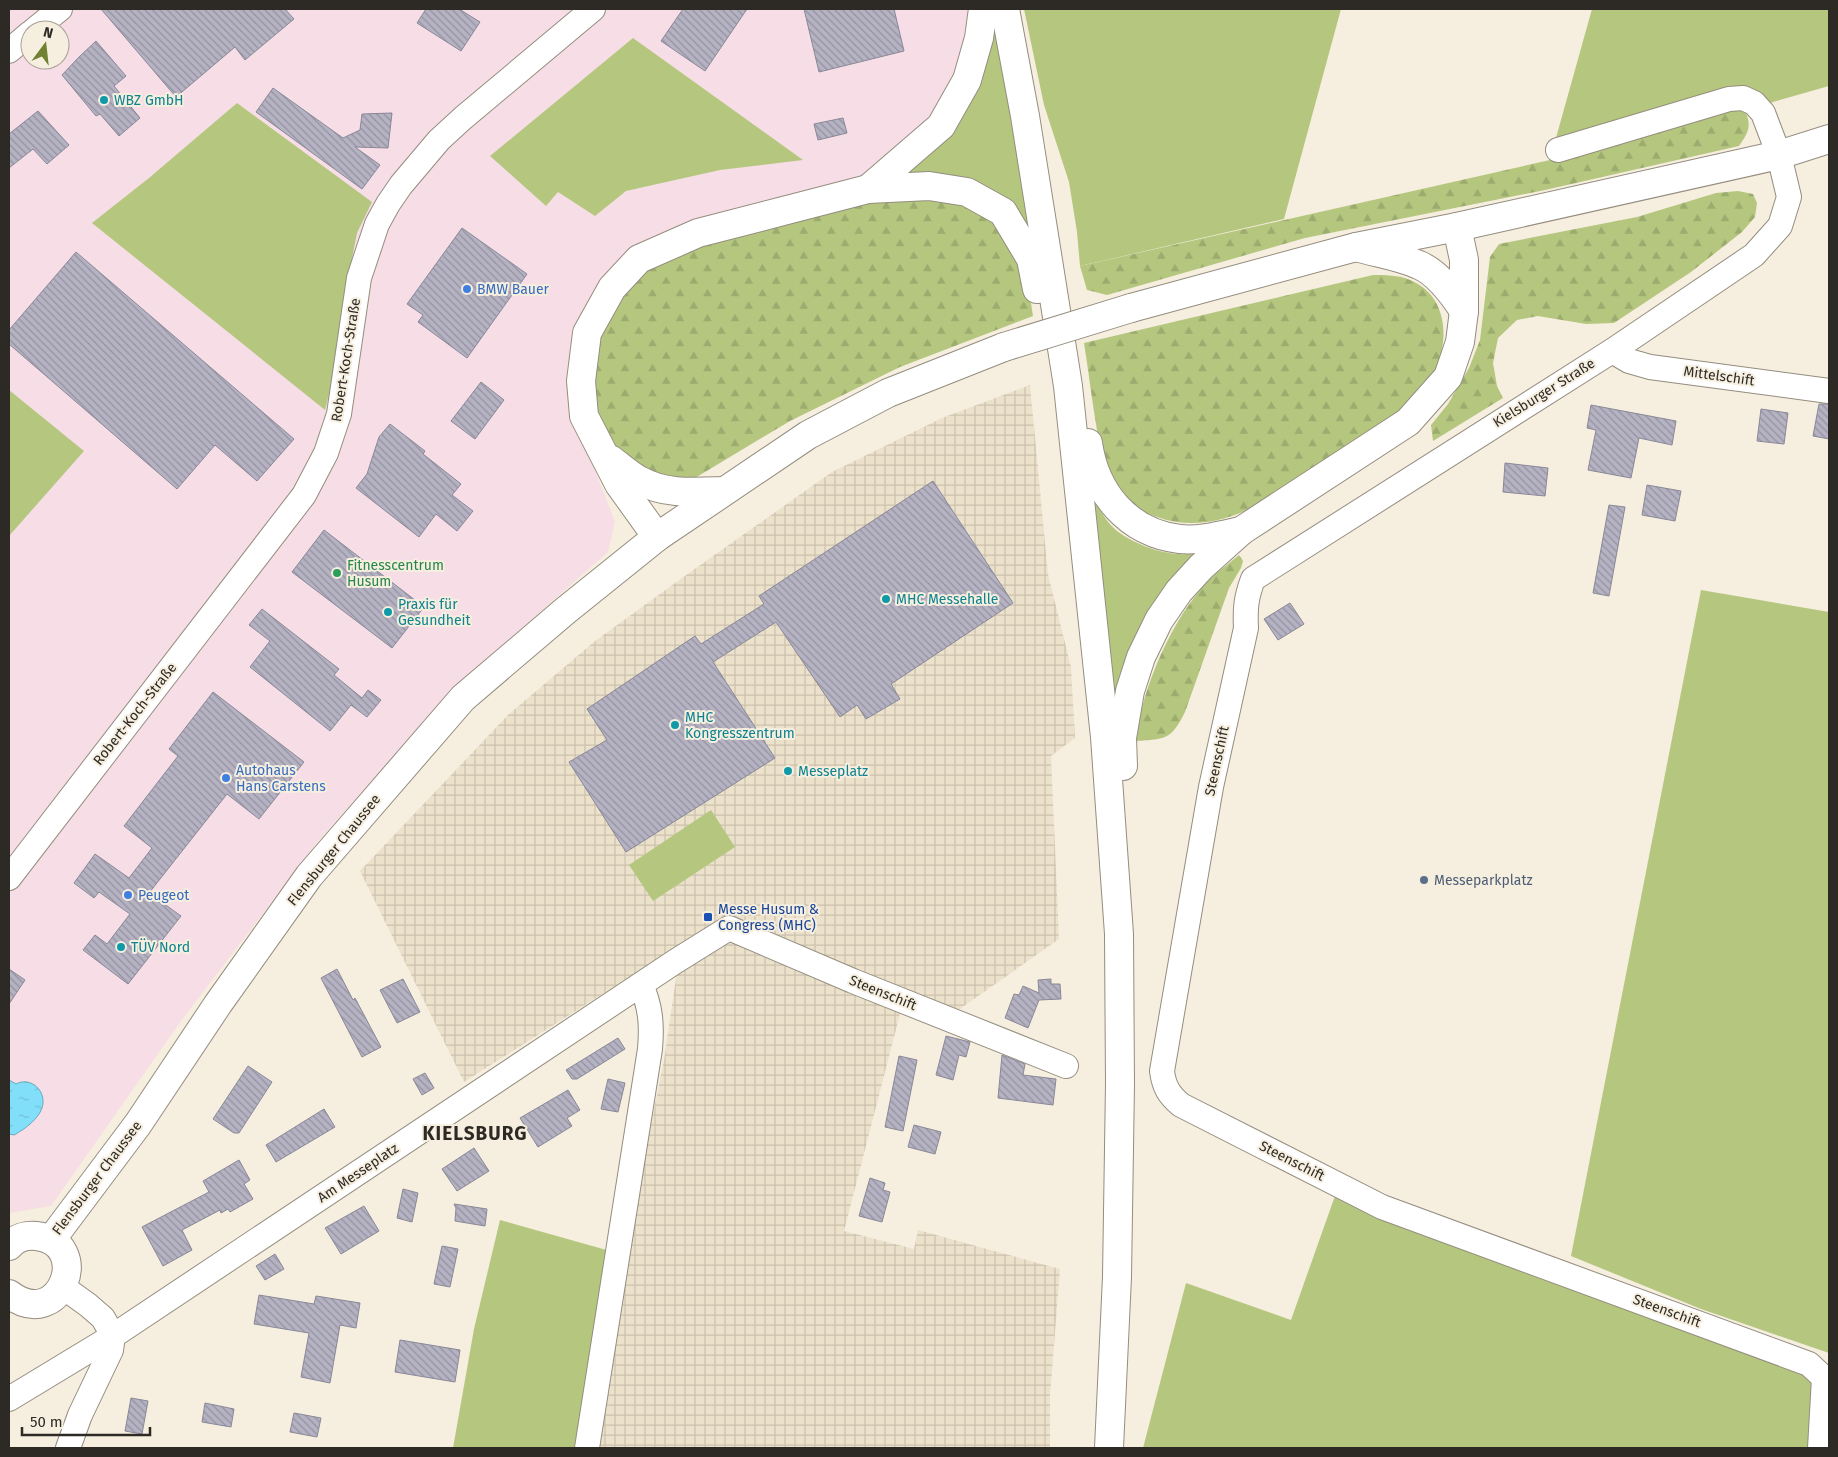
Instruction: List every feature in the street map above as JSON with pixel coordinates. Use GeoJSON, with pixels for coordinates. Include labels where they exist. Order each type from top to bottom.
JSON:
{"type":"FeatureCollection","features":[{"type":"Feature","properties":{"kind":"main road"},"geometry":{"type":"LineString","coordinates":[[868,190],[941,126],[967,80],[979,38],[983,9]]}},
{"type":"Feature","properties":{"kind":"main road"},"geometry":{"type":"LineString","coordinates":[[1005,9],[1025,116],[1064,355],[1105,737],[1119,934],[1120,1084],[1115,1326],[1109,1448]]}},
{"type":"Feature","properties":{"kind":"main road","name":"Flensburger Chaussee"},"geometry":{"type":"LineString","coordinates":[[51,1240],[138,1124],[218,1004],[309,876],[463,698],[565,610],[656,537],[808,435],[888,393],[1004,347],[1131,308],[1356,247],[1457,228],[1779,155],[1829,139]]}},
{"type":"Feature","properties":{"kind":"main road"},"geometry":{"type":"LineString","coordinates":[[656,537],[619,484],[584,416],[581,381],[587,333],[612,288],[639,259],[698,233],[868,190],[929,186],[967,192],[1003,212],[1031,258],[1052,364],[1068,386]]}},
{"type":"Feature","properties":{"kind":"main road"},"geometry":{"type":"LineString","coordinates":[[1119,934],[1126,906],[1122,738],[1130,691],[1141,657],[1159,620],[1179,591],[1201,567],[1241,531],[1408,422],[1448,377],[1460,342],[1464,311],[1464,260],[1457,228]]}},
{"type":"Feature","properties":{"kind":"main road"},"geometry":{"type":"LineString","coordinates":[[1356,247],[1420,265],[1453,293],[1464,311]]}},
{"type":"Feature","properties":{"kind":"main road"},"geometry":{"type":"LineString","coordinates":[[1064,355],[1077,369],[1090,459],[1096,477],[1107,497],[1117,509],[1138,524],[1162,535],[1181,539],[1215,537],[1241,531]]}},
{"type":"Feature","properties":{"kind":"main road"},"geometry":{"type":"LineString","coordinates":[[603,454],[638,480],[657,488],[686,492],[724,491]]}},
{"type":"Feature","properties":{"kind":"main road","name":"Flensburger Chaussee"},"geometry":{"type":"LineString","coordinates":[[10,1244],[18,1239],[34,1235],[51,1240],[61,1249],[66,1261],[67,1275],[62,1287]]}},
{"type":"Feature","properties":{"kind":"main road"},"geometry":{"type":"LineString","coordinates":[[9,1295],[22,1302],[38,1304],[52,1298],[62,1287]]}},
{"type":"Feature","properties":{"kind":"street"},"geometry":{"type":"LineString","coordinates":[[46,20],[60,9]]}},
{"type":"Feature","properties":{"kind":"street","name":"Robert-Koch-Straße"},"geometry":{"type":"LineString","coordinates":[[9,878],[304,495],[326,452],[339,414],[359,278],[377,224],[401,184],[439,140],[462,118],[593,9]]}},
{"type":"Feature","properties":{"kind":"street"},"geometry":{"type":"LineString","coordinates":[[9,51],[20,42]]}},
{"type":"Feature","properties":{"kind":"street","name":"Kielsburger Straße"},"geometry":{"type":"LineString","coordinates":[[1246,596],[1254,580],[1533,399],[1612,351],[1754,255],[1780,226],[1789,196],[1779,155],[1763,113],[1754,103],[1743,98],[1730,99],[1558,150]]}},
{"type":"Feature","properties":{"kind":"street","name":"Mittelschift"},"geometry":{"type":"LineString","coordinates":[[1612,351],[1629,361],[1650,367],[1829,391]]}},
{"type":"Feature","properties":{"kind":"street","name":"Steenschift"},"geometry":{"type":"LineString","coordinates":[[1246,596],[1246,628],[1211,787],[1162,1071],[1164,1084],[1170,1096],[1181,1105],[1382,1206],[1810,1364],[1824,1378],[1820,1448]]}},
{"type":"Feature","properties":{"kind":"street","name":"Steenschift"},"geometry":{"type":"LineString","coordinates":[[729,928],[853,981],[1066,1066]]}},
{"type":"Feature","properties":{"kind":"street","name":"Am Messeplatz"},"geometry":{"type":"LineString","coordinates":[[9,1399],[113,1336],[676,961],[729,928]]}},
{"type":"Feature","properties":{"kind":"street"},"geometry":{"type":"LineString","coordinates":[[588,1448],[650,1050],[652,1031],[651,1010],[641,985]]}},
{"type":"Feature","properties":{"kind":"street"},"geometry":{"type":"LineString","coordinates":[[62,1287],[103,1318],[113,1336],[111,1350],[80,1415],[68,1448]]}},
{"type":"Feature","properties":{"kind":"shaded area"},"geometry":{"type":"Polygon","coordinates":[[[9,9],[977,9],[973,38],[937,122],[575,419],[615,522],[608,552],[456,686],[319,840],[181,1021],[51,1206],[9,1213],[9,9]]]}},
{"type":"Feature","properties":{"kind":"shaded area"},"geometry":{"type":"Polygon","coordinates":[[[1030,385],[1048,574],[1071,667],[1075,738],[1051,756],[1059,939],[940,1023],[901,1010],[844,1231],[914,1249],[918,1230],[1060,1269],[1050,1396],[1050,1448],[592,1448],[625,1253],[664,1060],[681,944],[464,1082],[360,871],[508,715],[595,641],[832,472],[942,418],[1030,385]]]}},
{"type":"Feature","properties":{"kind":"green space"},"geometry":{"type":"Polygon","coordinates":[[[995,9],[1038,258],[881,184],[945,128],[995,9]]]}},
{"type":"Feature","properties":{"kind":"green space"},"geometry":{"type":"Polygon","coordinates":[[[1024,9],[1341,9],[1284,219],[1080,266],[1069,182],[1044,105],[1024,9]]]}},
{"type":"Feature","properties":{"kind":"green space"},"geometry":{"type":"Polygon","coordinates":[[[1592,9],[1829,9],[1829,86],[1766,104],[1554,145],[1592,9]]]}},
{"type":"Feature","properties":{"kind":"green space"},"geometry":{"type":"Polygon","coordinates":[[[633,38],[803,160],[720,170],[626,191],[595,216],[558,192],[546,206],[490,156],[633,38]]]}},
{"type":"Feature","properties":{"kind":"green space"},"geometry":{"type":"Polygon","coordinates":[[[237,103],[372,202],[357,233],[346,289],[336,366],[325,410],[92,223],[149,178],[237,103]]]}},
{"type":"Feature","properties":{"kind":"green space"},"geometry":{"type":"Polygon","coordinates":[[[1734,107],[1746,113],[1749,123],[1746,134],[1739,146],[1545,190],[1305,238],[1107,295],[1087,290],[1080,266],[1550,160],[1717,108],[1734,107]]]}},
{"type":"Feature","properties":{"kind":"green space"},"geometry":{"type":"Polygon","coordinates":[[[1738,191],[1753,194],[1757,203],[1755,217],[1742,232],[1691,272],[1614,323],[1586,324],[1538,316],[1517,320],[1498,338],[1493,363],[1497,386],[1503,398],[1433,441],[1431,425],[1448,404],[1469,368],[1480,340],[1490,257],[1499,244],[1637,217],[1716,193],[1738,191]]]}},
{"type":"Feature","properties":{"kind":"green space"},"geometry":{"type":"Polygon","coordinates":[[[927,193],[998,217],[1025,264],[1033,316],[900,367],[790,421],[690,481],[654,479],[620,457],[592,415],[595,336],[618,294],[645,266],[700,242],[867,200],[927,193]]]}},
{"type":"Feature","properties":{"kind":"green space"},"geometry":{"type":"Polygon","coordinates":[[[1373,275],[1401,277],[1423,287],[1439,309],[1442,321],[1442,348],[1433,374],[1424,388],[1401,412],[1374,432],[1271,498],[1227,517],[1204,522],[1181,522],[1157,517],[1134,506],[1122,495],[1105,467],[1101,453],[1084,343],[1373,275]]]}},
{"type":"Feature","properties":{"kind":"green space"},"geometry":{"type":"Polygon","coordinates":[[[9,390],[84,451],[9,536],[9,390]]]}},
{"type":"Feature","properties":{"kind":"green space"},"geometry":{"type":"Polygon","coordinates":[[[1092,496],[1109,523],[1130,540],[1163,552],[1182,554],[1202,553],[1170,584],[1151,606],[1134,639],[1120,674],[1112,714],[1092,496]]]}},
{"type":"Feature","properties":{"kind":"green space"},"geometry":{"type":"Polygon","coordinates":[[[1239,555],[1243,561],[1241,568],[1229,588],[1185,712],[1176,728],[1166,736],[1154,740],[1136,741],[1144,699],[1161,654],[1172,633],[1196,594],[1213,576],[1239,555]]]}},
{"type":"Feature","properties":{"kind":"green space"},"geometry":{"type":"Polygon","coordinates":[[[1701,590],[1829,612],[1829,1353],[1701,1309],[1571,1256],[1701,590]]]}},
{"type":"Feature","properties":{"kind":"green space"},"geometry":{"type":"Polygon","coordinates":[[[711,810],[735,847],[653,901],[629,865],[711,810]]]}},
{"type":"Feature","properties":{"kind":"green space"},"geometry":{"type":"Polygon","coordinates":[[[1336,1193],[1805,1370],[1817,1383],[1811,1448],[1143,1448],[1186,1283],[1291,1320],[1336,1193]]]}},
{"type":"Feature","properties":{"kind":"green space"},"geometry":{"type":"Polygon","coordinates":[[[500,1220],[610,1251],[574,1448],[453,1448],[474,1329],[500,1220]]]}},
{"type":"Feature","properties":{"kind":"water"},"geometry":{"type":"Polygon","coordinates":[[[9,1080],[16,1084],[26,1082],[35,1085],[43,1098],[40,1113],[28,1126],[14,1135],[9,1134],[9,1080]]]}},
{"type":"Feature","properties":{"kind":"building"},"geometry":{"type":"Polygon","coordinates":[[[101,9],[285,9],[294,19],[245,60],[235,47],[176,97],[101,9]]]}},
{"type":"Feature","properties":{"kind":"building"},"geometry":{"type":"Polygon","coordinates":[[[426,9],[459,9],[480,22],[461,51],[417,23],[426,9]]]}},
{"type":"Feature","properties":{"kind":"building"},"geometry":{"type":"Polygon","coordinates":[[[683,9],[747,9],[705,71],[661,41],[683,9]]]}},
{"type":"Feature","properties":{"kind":"building"},"geometry":{"type":"Polygon","coordinates":[[[804,9],[894,9],[904,51],[819,72],[804,9]]]}},
{"type":"Feature","properties":{"kind":"building","name":"WBZ GmbH"},"geometry":{"type":"Polygon","coordinates":[[[96,41],[126,76],[114,86],[140,118],[119,136],[100,114],[96,116],[62,75],[67,70],[70,70],[70,66],[96,41]]]}},
{"type":"Feature","properties":{"kind":"building"},"geometry":{"type":"Polygon","coordinates":[[[273,88],[343,138],[360,130],[362,114],[392,113],[388,148],[355,147],[380,165],[362,189],[256,112],[273,88]]]}},
{"type":"Feature","properties":{"kind":"building"},"geometry":{"type":"Polygon","coordinates":[[[38,111],[69,145],[47,164],[33,149],[9,168],[9,134],[38,111]]]}},
{"type":"Feature","properties":{"kind":"building"},"geometry":{"type":"Polygon","coordinates":[[[843,118],[847,133],[818,140],[814,124],[843,118]]]}},
{"type":"Feature","properties":{"kind":"building","name":"BMW Bauer"},"geometry":{"type":"Polygon","coordinates":[[[462,228],[527,274],[467,358],[418,322],[423,315],[407,304],[462,228]]]}},
{"type":"Feature","properties":{"kind":"building"},"geometry":{"type":"Polygon","coordinates":[[[76,252],[294,439],[257,481],[215,445],[177,489],[9,344],[9,330],[76,252]]]}},
{"type":"Feature","properties":{"kind":"building"},"geometry":{"type":"Polygon","coordinates":[[[481,382],[504,400],[475,439],[451,421],[481,382]]]}},
{"type":"Feature","properties":{"kind":"building"},"geometry":{"type":"Polygon","coordinates":[[[1819,404],[1829,404],[1829,439],[1813,436],[1819,404]]]}},
{"type":"Feature","properties":{"kind":"building"},"geometry":{"type":"Polygon","coordinates":[[[1591,405],[1676,421],[1672,445],[1639,438],[1631,478],[1588,470],[1596,430],[1587,428],[1591,405]]]}},
{"type":"Feature","properties":{"kind":"building"},"geometry":{"type":"Polygon","coordinates":[[[1761,409],[1788,413],[1784,444],[1757,441],[1761,409]]]}},
{"type":"Feature","properties":{"kind":"building"},"geometry":{"type":"Polygon","coordinates":[[[390,424],[425,451],[423,454],[461,484],[452,495],[473,511],[457,531],[436,514],[419,537],[356,488],[367,474],[379,437],[390,424]]]}},
{"type":"Feature","properties":{"kind":"building"},"geometry":{"type":"Polygon","coordinates":[[[1505,463],[1548,468],[1545,496],[1503,492],[1505,463]]]}},
{"type":"Feature","properties":{"kind":"building"},"geometry":{"type":"Polygon","coordinates":[[[933,481],[1013,603],[891,684],[900,699],[866,719],[857,705],[840,717],[776,622],[713,662],[775,758],[626,852],[569,762],[607,740],[587,709],[695,636],[701,644],[764,604],[759,596],[933,481]]]}},
{"type":"Feature","properties":{"kind":"building"},"geometry":{"type":"Polygon","coordinates":[[[1647,485],[1681,491],[1675,521],[1642,515],[1647,485]]]}},
{"type":"Feature","properties":{"kind":"building"},"geometry":{"type":"Polygon","coordinates":[[[1609,505],[1625,507],[1609,596],[1593,593],[1609,505]]]}},
{"type":"Feature","properties":{"kind":"building"},"geometry":{"type":"Polygon","coordinates":[[[324,530],[424,607],[392,648],[292,572],[324,530]]]}},
{"type":"Feature","properties":{"kind":"building"},"geometry":{"type":"Polygon","coordinates":[[[1290,603],[1304,624],[1278,640],[1264,619],[1290,603]]]}},
{"type":"Feature","properties":{"kind":"building"},"geometry":{"type":"Polygon","coordinates":[[[262,609],[339,669],[334,675],[362,698],[368,690],[381,700],[367,717],[351,705],[330,731],[250,667],[270,641],[249,625],[262,609]]]}},
{"type":"Feature","properties":{"kind":"building","name":"Autohaus Hans Carstens"},"geometry":{"type":"Polygon","coordinates":[[[213,692],[304,762],[259,819],[227,794],[149,893],[181,916],[128,984],[83,950],[95,935],[107,944],[130,914],[99,892],[94,898],[74,883],[95,854],[129,878],[152,848],[124,826],[178,756],[169,749],[213,692]]]}},
{"type":"Feature","properties":{"kind":"building"},"geometry":{"type":"Polygon","coordinates":[[[9,969],[25,980],[9,1004],[9,969]]]}},
{"type":"Feature","properties":{"kind":"building"},"geometry":{"type":"Polygon","coordinates":[[[337,969],[381,1047],[362,1057],[321,978],[337,969]]]}},
{"type":"Feature","properties":{"kind":"building"},"geometry":{"type":"Polygon","coordinates":[[[403,979],[420,1012],[397,1023],[380,990],[403,979]]]}},
{"type":"Feature","properties":{"kind":"building"},"geometry":{"type":"Polygon","coordinates":[[[1051,979],[1051,984],[1060,984],[1061,999],[1039,1000],[1028,1028],[1005,1018],[1014,994],[1019,995],[1023,986],[1039,993],[1038,980],[1051,979]]]}},
{"type":"Feature","properties":{"kind":"building"},"geometry":{"type":"Polygon","coordinates":[[[946,1036],[970,1042],[966,1057],[959,1055],[953,1080],[936,1075],[946,1036]]]}},
{"type":"Feature","properties":{"kind":"building"},"geometry":{"type":"Polygon","coordinates":[[[618,1038],[625,1049],[577,1079],[572,1079],[566,1070],[618,1038]]]}},
{"type":"Feature","properties":{"kind":"building"},"geometry":{"type":"Polygon","coordinates":[[[1002,1055],[1025,1064],[1023,1075],[1056,1079],[1053,1105],[998,1098],[1002,1055]]]}},
{"type":"Feature","properties":{"kind":"building"},"geometry":{"type":"Polygon","coordinates":[[[899,1056],[917,1060],[903,1131],[885,1127],[899,1056]]]}},
{"type":"Feature","properties":{"kind":"building"},"geometry":{"type":"Polygon","coordinates":[[[248,1066],[272,1082],[239,1133],[234,1133],[213,1119],[248,1066]]]}},
{"type":"Feature","properties":{"kind":"building"},"geometry":{"type":"Polygon","coordinates":[[[425,1073],[434,1088],[422,1095],[413,1079],[425,1073]]]}},
{"type":"Feature","properties":{"kind":"building"},"geometry":{"type":"Polygon","coordinates":[[[608,1079],[625,1083],[618,1112],[601,1109],[608,1079]]]}},
{"type":"Feature","properties":{"kind":"building"},"geometry":{"type":"Polygon","coordinates":[[[568,1090],[580,1110],[567,1118],[572,1126],[538,1147],[520,1118],[568,1090]]]}},
{"type":"Feature","properties":{"kind":"building"},"geometry":{"type":"Polygon","coordinates":[[[324,1109],[335,1127],[276,1162],[266,1145],[324,1109]]]}},
{"type":"Feature","properties":{"kind":"building"},"geometry":{"type":"Polygon","coordinates":[[[914,1125],[941,1132],[935,1154],[908,1147],[914,1125]]]}},
{"type":"Feature","properties":{"kind":"building"},"geometry":{"type":"Polygon","coordinates":[[[474,1148],[489,1171],[457,1191],[442,1169],[474,1148]]]}},
{"type":"Feature","properties":{"kind":"building"},"geometry":{"type":"Polygon","coordinates":[[[239,1160],[250,1180],[244,1184],[253,1199],[230,1212],[228,1209],[221,1213],[220,1210],[182,1230],[192,1250],[163,1266],[142,1227],[209,1192],[203,1181],[239,1160]]]}},
{"type":"Feature","properties":{"kind":"building"},"geometry":{"type":"Polygon","coordinates":[[[870,1178],[885,1183],[883,1190],[890,1192],[882,1222],[859,1216],[870,1178]]]}},
{"type":"Feature","properties":{"kind":"building"},"geometry":{"type":"Polygon","coordinates":[[[403,1189],[418,1193],[412,1222],[397,1218],[403,1189]]]}},
{"type":"Feature","properties":{"kind":"building"},"geometry":{"type":"Polygon","coordinates":[[[454,1204],[487,1209],[485,1226],[455,1221],[456,1208],[454,1204]]]}},
{"type":"Feature","properties":{"kind":"building"},"geometry":{"type":"Polygon","coordinates":[[[364,1206],[379,1231],[341,1254],[325,1228],[364,1206]]]}},
{"type":"Feature","properties":{"kind":"building"},"geometry":{"type":"Polygon","coordinates":[[[442,1246],[458,1249],[450,1287],[434,1284],[442,1246]]]}},
{"type":"Feature","properties":{"kind":"building"},"geometry":{"type":"Polygon","coordinates":[[[275,1254],[284,1269],[265,1280],[256,1266],[275,1254]]]}},
{"type":"Feature","properties":{"kind":"building"},"geometry":{"type":"Polygon","coordinates":[[[259,1295],[314,1304],[316,1296],[360,1303],[356,1328],[340,1325],[330,1383],[301,1377],[309,1333],[254,1324],[259,1295]]]}},
{"type":"Feature","properties":{"kind":"building"},"geometry":{"type":"Polygon","coordinates":[[[400,1340],[460,1350],[455,1382],[395,1372],[400,1340]]]}},
{"type":"Feature","properties":{"kind":"building"},"geometry":{"type":"Polygon","coordinates":[[[131,1398],[148,1401],[142,1434],[125,1431],[131,1398]]]}},
{"type":"Feature","properties":{"kind":"building"},"geometry":{"type":"Polygon","coordinates":[[[205,1403],[234,1409],[231,1427],[202,1422],[205,1403]]]}},
{"type":"Feature","properties":{"kind":"building"},"geometry":{"type":"Polygon","coordinates":[[[294,1413],[321,1418],[317,1437],[290,1432],[294,1413]]]}},
{"type":"Feature","properties":{"kind":"place","name":"WBZ GmbH"},"geometry":{"type":"Point","coordinates":[104,100]}},
{"type":"Feature","properties":{"kind":"place","name":"BMW Bauer"},"geometry":{"type":"Point","coordinates":[467,289]}},
{"type":"Feature","properties":{"kind":"place","name":"Fitnesscentrum Husum"},"geometry":{"type":"Point","coordinates":[337,573]}},
{"type":"Feature","properties":{"kind":"place","name":"MHC Messehalle"},"geometry":{"type":"Point","coordinates":[886,599]}},
{"type":"Feature","properties":{"kind":"place","name":"Praxis für Gesundheit"},"geometry":{"type":"Point","coordinates":[388,612]}},
{"type":"Feature","properties":{"kind":"place","name":"MHC Kongresszentrum"},"geometry":{"type":"Point","coordinates":[675,725]}},
{"type":"Feature","properties":{"kind":"place","name":"Messeplatz"},"geometry":{"type":"Point","coordinates":[788,771]}},
{"type":"Feature","properties":{"kind":"place","name":"Autohaus Hans Carstens"},"geometry":{"type":"Point","coordinates":[226,778]}},
{"type":"Feature","properties":{"kind":"place","name":"Messeparkplatz"},"geometry":{"type":"Point","coordinates":[1424,880]}},
{"type":"Feature","properties":{"kind":"place","name":"Peugeot"},"geometry":{"type":"Point","coordinates":[128,895]}},
{"type":"Feature","properties":{"kind":"place","name":"Messe Husum & Congress (MHC)"},"geometry":{"type":"Point","coordinates":[708,917]}},
{"type":"Feature","properties":{"kind":"place","name":"TÜV Nord"},"geometry":{"type":"Point","coordinates":[121,947]}},
{"type":"Feature","properties":{"kind":"district","name":"KIELSBURG"},"geometry":{"type":"Point","coordinates":[475,1133]}}]}
